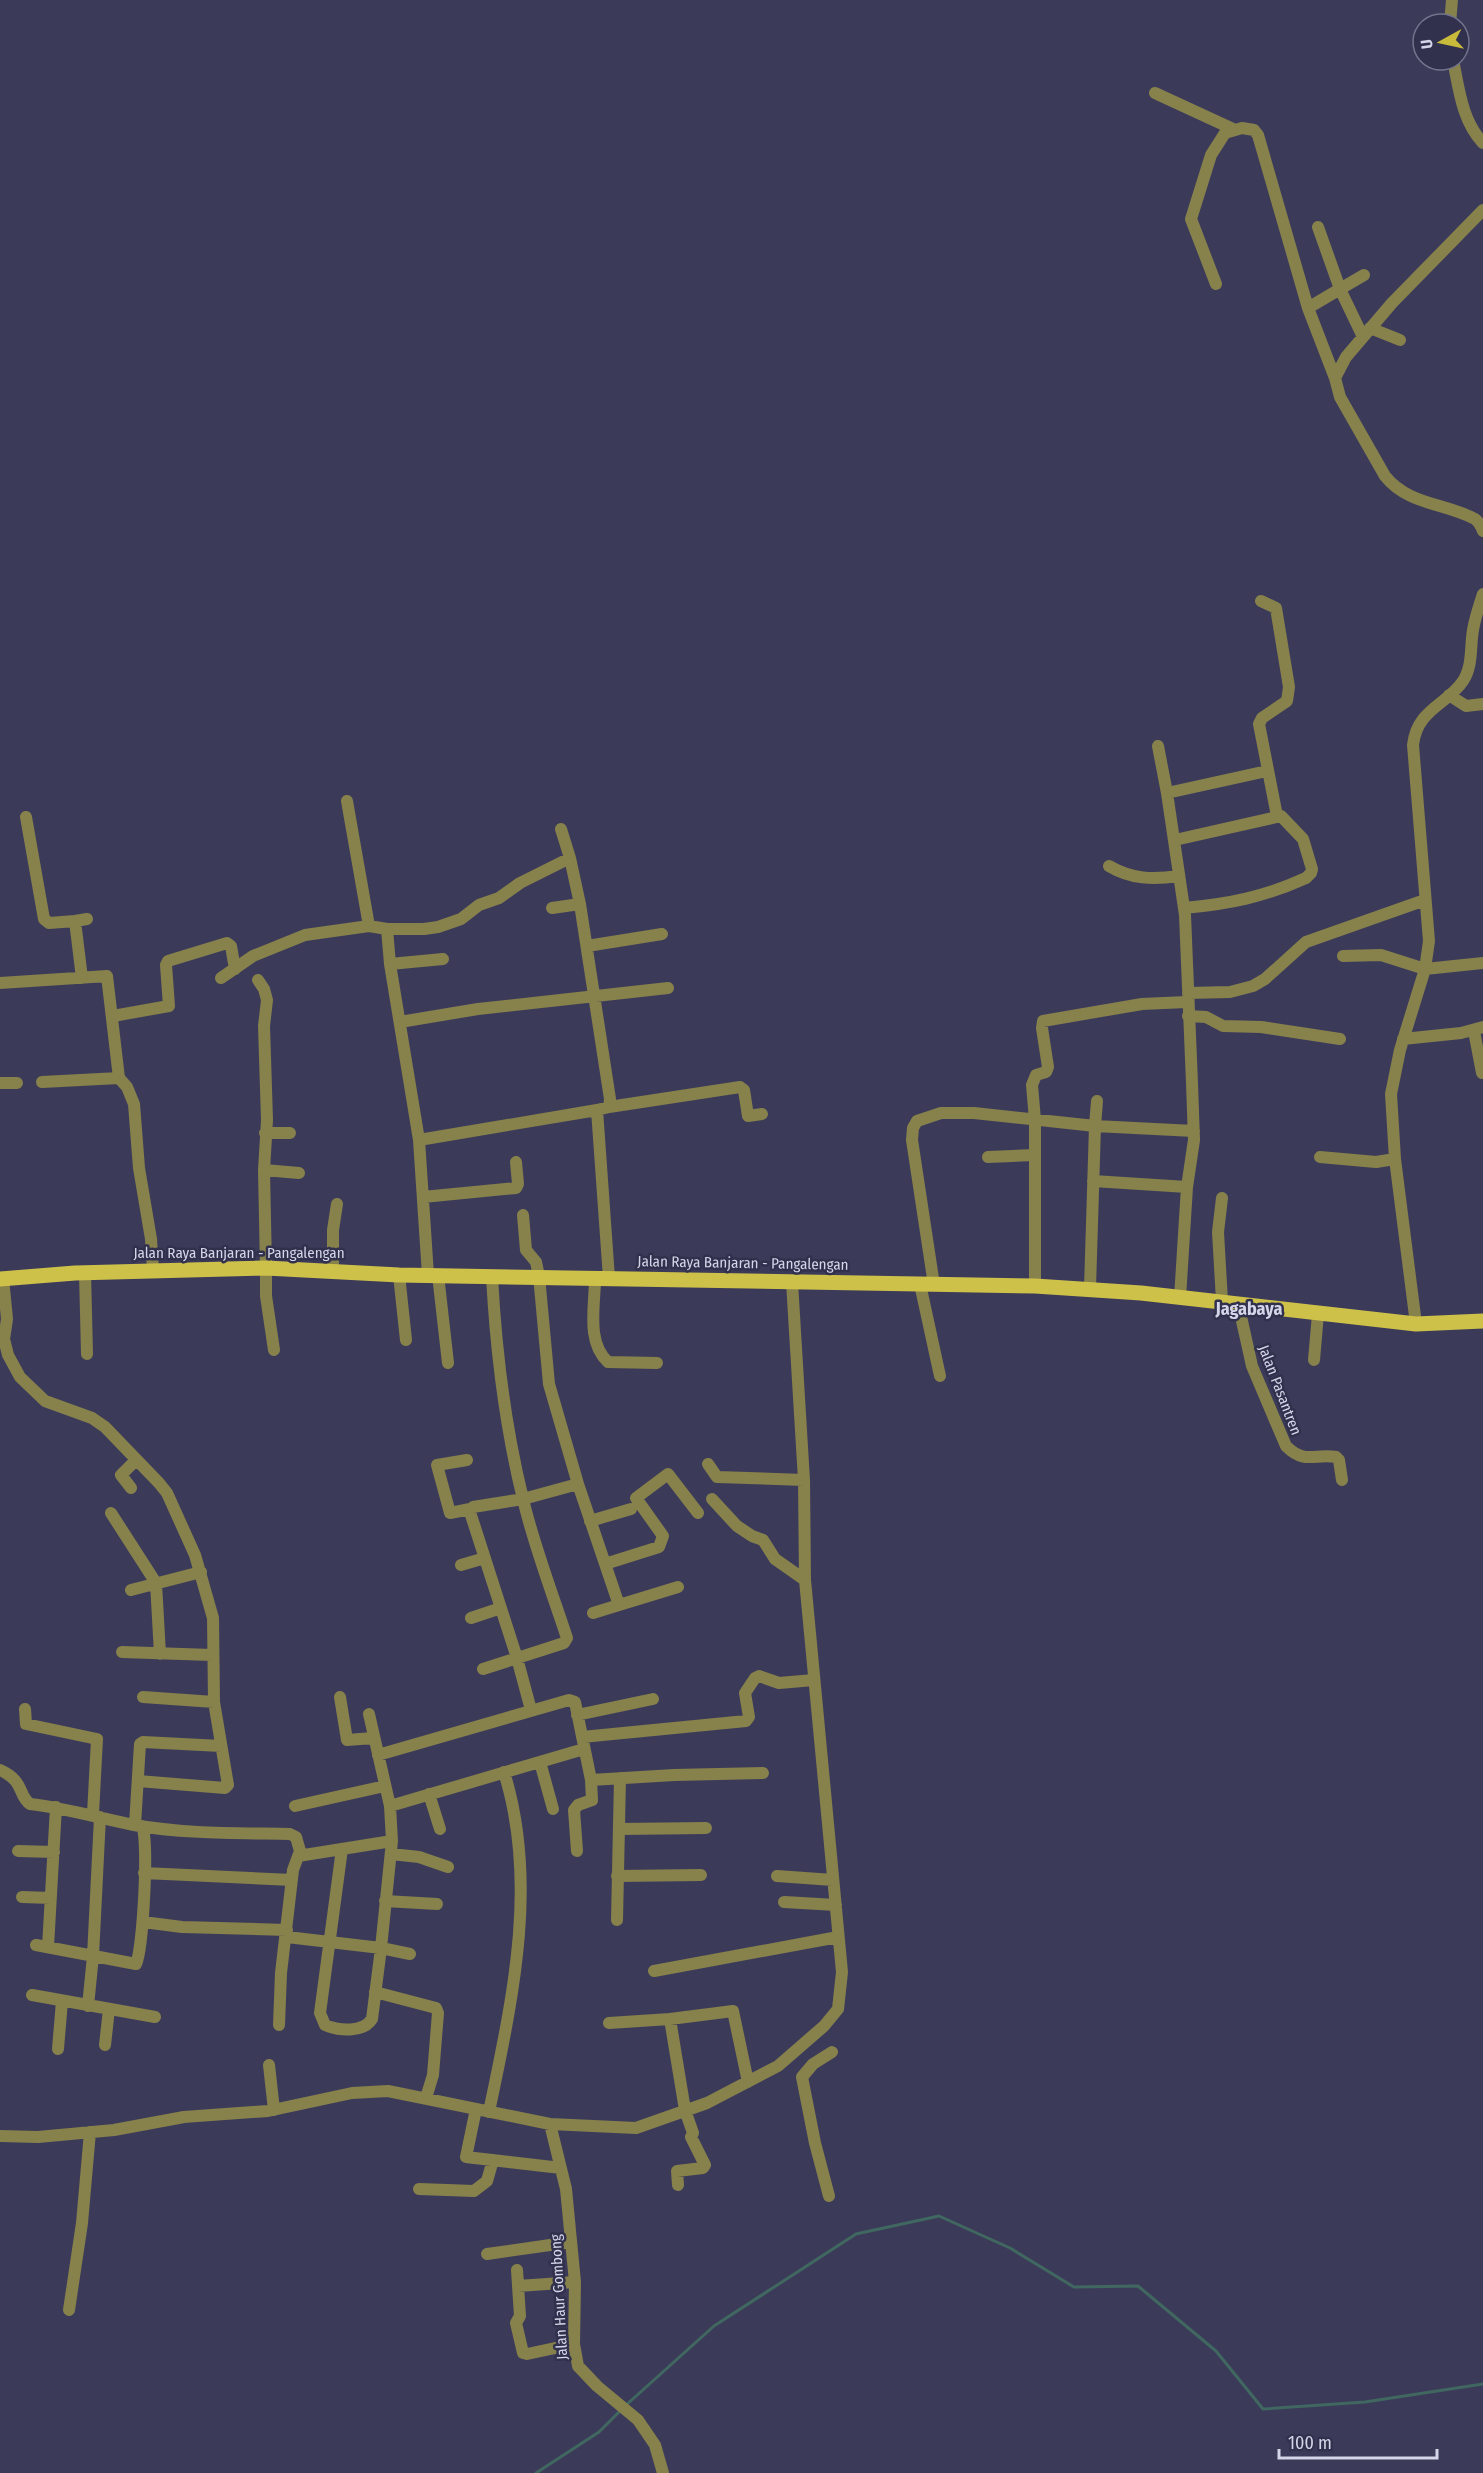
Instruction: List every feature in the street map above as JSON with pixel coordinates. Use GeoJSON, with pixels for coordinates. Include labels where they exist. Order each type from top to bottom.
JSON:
{"type":"FeatureCollection","features":[{"type":"Feature","properties":{"kind":"main road","name":"Jalan Raya Banjaran - Pangalengan"},"geometry":{"type":"LineString","coordinates":[[2,1278],[153,1270],[266,1268],[399,1275],[1090,1288],[1416,1324],[1483,1321]]}},
{"type":"Feature","properties":{"kind":"street"},"geometry":{"type":"LineString","coordinates":[[1455,72],[1467,118],[1483,143]]}},
{"type":"Feature","properties":{"kind":"street"},"geometry":{"type":"LineString","coordinates":[[1155,93],[1233,129],[1249,129],[1258,135],[1308,308],[1340,397],[1352,419],[1385,476],[1403,493],[1474,519],[1483,531]]}},
{"type":"Feature","properties":{"kind":"street"},"geometry":{"type":"LineString","coordinates":[[1216,284],[1191,219],[1211,155],[1225,133],[1233,129]]}},
{"type":"Feature","properties":{"kind":"street"},"geometry":{"type":"LineString","coordinates":[[1335,378],[1340,366],[1392,303],[1483,210]]}},
{"type":"Feature","properties":{"kind":"street"},"geometry":{"type":"LineString","coordinates":[[1318,227],[1340,289],[1367,333],[1400,340]]}},
{"type":"Feature","properties":{"kind":"street"},"geometry":{"type":"LineString","coordinates":[[1308,308],[1364,275]]}},
{"type":"Feature","properties":{"kind":"street"},"geometry":{"type":"LineString","coordinates":[[1416,1324],[1395,1159],[1390,1094],[1403,1039],[1425,969],[1429,942],[1413,745],[1420,723],[1434,706],[1462,682],[1467,674],[1473,628],[1483,594]]}},
{"type":"Feature","properties":{"kind":"street"},"geometry":{"type":"LineString","coordinates":[[1262,601],[1276,608],[1289,687],[1287,701],[1262,718],[1259,724],[1277,816]]}},
{"type":"Feature","properties":{"kind":"street"},"geometry":{"type":"LineString","coordinates":[[1449,695],[1466,706],[1483,704]]}},
{"type":"Feature","properties":{"kind":"street"},"geometry":{"type":"LineString","coordinates":[[1158,746],[1184,908],[1194,1131],[1187,1187],[1180,1298]]}},
{"type":"Feature","properties":{"kind":"street"},"geometry":{"type":"LineString","coordinates":[[1167,793],[1267,771]]}},
{"type":"Feature","properties":{"kind":"street"},"geometry":{"type":"LineString","coordinates":[[347,801],[369,926]]}},
{"type":"Feature","properties":{"kind":"street"},"geometry":{"type":"LineString","coordinates":[[1174,840],[1277,816],[1283,818],[1303,839],[1311,860],[1312,869],[1309,876],[1269,893],[1242,901],[1184,908]]}},
{"type":"Feature","properties":{"kind":"street"},"geometry":{"type":"LineString","coordinates":[[26,817],[44,919],[49,922],[81,920],[82,978]]}},
{"type":"Feature","properties":{"kind":"street"},"geometry":{"type":"LineString","coordinates":[[561,830],[580,903],[610,1099],[603,1108],[602,1278],[594,1335],[601,1356],[608,1362],[657,1363]]}},
{"type":"Feature","properties":{"kind":"street"},"geometry":{"type":"LineString","coordinates":[[220,978],[253,956],[305,935],[369,926],[387,929],[438,927],[461,919],[479,905],[499,898],[520,883],[570,858]]}},
{"type":"Feature","properties":{"kind":"street"},"geometry":{"type":"LineString","coordinates":[[1109,866],[1138,877],[1178,876]]}},
{"type":"Feature","properties":{"kind":"street"},"geometry":{"type":"LineString","coordinates":[[1035,1287],[1033,1079],[1036,1075],[1046,1072],[1048,1067],[1043,1021],[1230,992],[1253,986],[1265,979],[1306,942],[1425,900]]}},
{"type":"Feature","properties":{"kind":"street"},"geometry":{"type":"LineString","coordinates":[[552,908],[580,903]]}},
{"type":"Feature","properties":{"kind":"street"},"geometry":{"type":"LineString","coordinates":[[387,929],[390,964],[419,1140],[423,1197],[433,1275],[448,1363]]}},
{"type":"Feature","properties":{"kind":"street"},"geometry":{"type":"LineString","coordinates":[[587,946],[662,934]]}},
{"type":"Feature","properties":{"kind":"street"},"geometry":{"type":"LineString","coordinates":[[113,1016],[169,1006],[166,965],[168,961],[227,943],[231,946],[235,969]]}},
{"type":"Feature","properties":{"kind":"street"},"geometry":{"type":"LineString","coordinates":[[1343,956],[1381,955],[1425,969],[1483,963]]}},
{"type":"Feature","properties":{"kind":"street"},"geometry":{"type":"LineString","coordinates":[[390,964],[443,959]]}},
{"type":"Feature","properties":{"kind":"street"},"geometry":{"type":"LineString","coordinates":[[0,983],[107,976],[119,1078],[127,1087],[134,1104],[139,1168],[151,1239],[153,1270]]}},
{"type":"Feature","properties":{"kind":"street"},"geometry":{"type":"LineString","coordinates":[[258,980],[267,1000],[264,1026],[267,1120],[264,1170],[266,1296],[274,1350]]}},
{"type":"Feature","properties":{"kind":"street"},"geometry":{"type":"LineString","coordinates":[[400,1022],[478,1009],[668,988]]}},
{"type":"Feature","properties":{"kind":"street"},"geometry":{"type":"LineString","coordinates":[[1188,1016],[1206,1017],[1223,1026],[1261,1027],[1340,1040]]}},
{"type":"Feature","properties":{"kind":"street"},"geometry":{"type":"LineString","coordinates":[[1403,1039],[1479,1029],[1482,1073]]}},
{"type":"Feature","properties":{"kind":"street"},"geometry":{"type":"LineString","coordinates":[[42,1082],[119,1078]]}},
{"type":"Feature","properties":{"kind":"street"},"geometry":{"type":"LineString","coordinates":[[0,1083],[17,1083]]}},
{"type":"Feature","properties":{"kind":"street"},"geometry":{"type":"LineString","coordinates":[[419,1140],[740,1087],[744,1090],[748,1116],[762,1114]]}},
{"type":"Feature","properties":{"kind":"street"},"geometry":{"type":"LineString","coordinates":[[1090,1288],[1097,1101]]}},
{"type":"Feature","properties":{"kind":"street"},"geometry":{"type":"LineString","coordinates":[[940,1376],[927,1284],[912,1140],[913,1128],[917,1121],[941,1113],[974,1113],[1095,1126],[1194,1131]]}},
{"type":"Feature","properties":{"kind":"street"},"geometry":{"type":"LineString","coordinates":[[265,1133],[290,1133]]}},
{"type":"Feature","properties":{"kind":"street"},"geometry":{"type":"LineString","coordinates":[[987,1157],[1034,1155]]}},
{"type":"Feature","properties":{"kind":"street"},"geometry":{"type":"LineString","coordinates":[[1320,1157],[1376,1162],[1395,1159]]}},
{"type":"Feature","properties":{"kind":"street"},"geometry":{"type":"LineString","coordinates":[[423,1197],[516,1188],[518,1184],[516,1162]]}},
{"type":"Feature","properties":{"kind":"street"},"geometry":{"type":"LineString","coordinates":[[264,1170],[299,1173]]}},
{"type":"Feature","properties":{"kind":"street"},"geometry":{"type":"LineString","coordinates":[[1093,1181],[1187,1187]]}},
{"type":"Feature","properties":{"kind":"street"},"geometry":{"type":"LineString","coordinates":[[1221,1301],[1218,1232],[1222,1198]]}},
{"type":"Feature","properties":{"kind":"street"},"geometry":{"type":"LineString","coordinates":[[333,1270],[333,1230],[338,1204]]}},
{"type":"Feature","properties":{"kind":"street"},"geometry":{"type":"LineString","coordinates":[[523,1215],[526,1250],[536,1262],[539,1276],[549,1384],[578,1484],[619,1605]]}},
{"type":"Feature","properties":{"kind":"street"},"geometry":{"type":"LineString","coordinates":[[84,1273],[87,1354]]}},
{"type":"Feature","properties":{"kind":"street"},"geometry":{"type":"LineString","coordinates":[[399,1275],[406,1340]]}},
{"type":"Feature","properties":{"kind":"street"},"geometry":{"type":"LineString","coordinates":[[483,1669],[564,1644],[567,1638],[523,1499],[502,1389],[495,1331],[492,1277]]}},
{"type":"Feature","properties":{"kind":"street"},"geometry":{"type":"LineString","coordinates":[[2,1278],[7,1319],[4,1339],[8,1354],[20,1377],[45,1401],[92,1418],[105,1427],[167,1493],[201,1572],[215,1626],[212,1655],[214,1702],[228,1785],[225,1788],[138,1781]]}},
{"type":"Feature","properties":{"kind":"street"},"geometry":{"type":"LineString","coordinates":[[0,2136],[23,2138],[90,2132],[184,2117],[274,2110],[359,2092],[388,2091],[550,2124],[636,2128],[707,2103],[778,2066],[824,2026],[838,2009],[842,1972],[806,1580],[804,1480],[792,1282]]}},
{"type":"Feature","properties":{"kind":"street","name":"Jalan Pasantren"},"geometry":{"type":"LineString","coordinates":[[1238,1303],[1252,1366],[1286,1446],[1296,1454],[1308,1459],[1336,1457],[1340,1464],[1342,1480]]}},
{"type":"Feature","properties":{"kind":"street"},"geometry":{"type":"LineString","coordinates":[[1314,1360],[1318,1314]]}},
{"type":"Feature","properties":{"kind":"street"},"geometry":{"type":"LineString","coordinates":[[131,1488],[121,1475],[136,1460]]}},
{"type":"Feature","properties":{"kind":"street"},"geometry":{"type":"LineString","coordinates":[[467,1460],[437,1465],[450,1513],[523,1499],[578,1484]]}},
{"type":"Feature","properties":{"kind":"street"},"geometry":{"type":"LineString","coordinates":[[708,1464],[717,1477],[804,1480]]}},
{"type":"Feature","properties":{"kind":"street"},"geometry":{"type":"LineString","coordinates":[[605,1564],[658,1546],[663,1536],[636,1498],[668,1474],[698,1513]]}},
{"type":"Feature","properties":{"kind":"street"},"geometry":{"type":"LineString","coordinates":[[712,1499],[737,1526],[763,1540],[775,1559],[806,1580]]}},
{"type":"Feature","properties":{"kind":"street"},"geometry":{"type":"LineString","coordinates":[[470,1509],[531,1710]]}},
{"type":"Feature","properties":{"kind":"street"},"geometry":{"type":"LineString","coordinates":[[590,1521],[632,1509]]}},
{"type":"Feature","properties":{"kind":"street"},"geometry":{"type":"LineString","coordinates":[[111,1512],[156,1583],[160,1654]]}},
{"type":"Feature","properties":{"kind":"street"},"geometry":{"type":"LineString","coordinates":[[461,1565],[485,1558]]}},
{"type":"Feature","properties":{"kind":"street"},"geometry":{"type":"LineString","coordinates":[[131,1590],[201,1572]]}},
{"type":"Feature","properties":{"kind":"street"},"geometry":{"type":"LineString","coordinates":[[593,1613],[678,1587]]}},
{"type":"Feature","properties":{"kind":"street"},"geometry":{"type":"LineString","coordinates":[[471,1618],[501,1608]]}},
{"type":"Feature","properties":{"kind":"street"},"geometry":{"type":"LineString","coordinates":[[122,1652],[212,1655]]}},
{"type":"Feature","properties":{"kind":"street"},"geometry":{"type":"LineString","coordinates":[[390,1806],[540,1762],[583,1743],[746,1721],[749,1717],[745,1693],[755,1678],[759,1676],[779,1683],[814,1680]]}},
{"type":"Feature","properties":{"kind":"street"},"geometry":{"type":"LineString","coordinates":[[143,1697],[214,1702]]}},
{"type":"Feature","properties":{"kind":"street"},"geometry":{"type":"LineString","coordinates":[[340,1697],[347,1740],[373,1738]]}},
{"type":"Feature","properties":{"kind":"street"},"geometry":{"type":"LineString","coordinates":[[577,1715],[653,1699]]}},
{"type":"Feature","properties":{"kind":"street"},"geometry":{"type":"LineString","coordinates":[[378,1755],[531,1710],[575,1702],[591,1780],[592,1800],[578,1805],[574,1810],[577,1851]]}},
{"type":"Feature","properties":{"kind":"street"},"geometry":{"type":"LineString","coordinates":[[25,1709],[26,1724],[97,1739],[93,1956],[88,2006]]}},
{"type":"Feature","properties":{"kind":"street"},"geometry":{"type":"LineString","coordinates":[[342,1849],[320,2013],[325,2025],[363,2029],[372,2019],[392,1847],[390,1806],[369,1714]]}},
{"type":"Feature","properties":{"kind":"street"},"geometry":{"type":"LineString","coordinates":[[56,1807],[51,1898],[42,1946],[136,1964],[143,1922],[146,1842],[139,1825],[140,1744],[142,1742],[221,1746]]}},
{"type":"Feature","properties":{"kind":"street"},"geometry":{"type":"LineString","coordinates":[[540,1762],[553,1809]]}},
{"type":"Feature","properties":{"kind":"street"},"geometry":{"type":"LineString","coordinates":[[0,1770],[18,1782],[27,1803],[139,1825],[290,1834],[297,1837],[298,1856],[292,1880],[281,1973],[279,2025]]}},
{"type":"Feature","properties":{"kind":"street"},"geometry":{"type":"LineString","coordinates":[[504,1772],[512,1797],[517,1834],[521,1902],[514,1991],[483,2110],[465,2155],[561,2168]]}},
{"type":"Feature","properties":{"kind":"street"},"geometry":{"type":"LineString","coordinates":[[591,1780],[763,1773]]}},
{"type":"Feature","properties":{"kind":"street"},"geometry":{"type":"LineString","coordinates":[[617,1920],[620,1778]]}},
{"type":"Feature","properties":{"kind":"street"},"geometry":{"type":"LineString","coordinates":[[295,1806],[385,1786]]}},
{"type":"Feature","properties":{"kind":"street"},"geometry":{"type":"LineString","coordinates":[[429,1794],[440,1829]]}},
{"type":"Feature","properties":{"kind":"street"},"geometry":{"type":"LineString","coordinates":[[619,1829],[706,1828]]}},
{"type":"Feature","properties":{"kind":"street"},"geometry":{"type":"LineString","coordinates":[[298,1856],[342,1849],[392,1847],[448,1867]]}},
{"type":"Feature","properties":{"kind":"street"},"geometry":{"type":"LineString","coordinates":[[18,1851],[54,1852]]}},
{"type":"Feature","properties":{"kind":"street"},"geometry":{"type":"LineString","coordinates":[[144,1873],[292,1880]]}},
{"type":"Feature","properties":{"kind":"street"},"geometry":{"type":"LineString","coordinates":[[617,1876],[701,1875]]}},
{"type":"Feature","properties":{"kind":"street"},"geometry":{"type":"LineString","coordinates":[[777,1876],[833,1881]]}},
{"type":"Feature","properties":{"kind":"street"},"geometry":{"type":"LineString","coordinates":[[22,1897],[51,1898]]}},
{"type":"Feature","properties":{"kind":"street"},"geometry":{"type":"LineString","coordinates":[[385,1901],[437,1905]]}},
{"type":"Feature","properties":{"kind":"street"},"geometry":{"type":"LineString","coordinates":[[784,1902],[836,1905]]}},
{"type":"Feature","properties":{"kind":"street"},"geometry":{"type":"LineString","coordinates":[[143,1922],[182,1927],[287,1933],[410,1954]]}},
{"type":"Feature","properties":{"kind":"street"},"geometry":{"type":"LineString","coordinates":[[654,1971],[838,1936]]}},
{"type":"Feature","properties":{"kind":"street"},"geometry":{"type":"LineString","coordinates":[[375,1992],[436,2008],[438,2013],[433,2075],[426,2098]]}},
{"type":"Feature","properties":{"kind":"street"},"geometry":{"type":"LineString","coordinates":[[32,1995],[155,2017]]}},
{"type":"Feature","properties":{"kind":"street"},"geometry":{"type":"LineString","coordinates":[[58,2049],[62,2001]]}},
{"type":"Feature","properties":{"kind":"street"},"geometry":{"type":"LineString","coordinates":[[105,2045],[109,2008]]}},
{"type":"Feature","properties":{"kind":"street"},"geometry":{"type":"LineString","coordinates":[[609,2023],[670,2019],[731,2010],[735,2012],[748,2082]]}},
{"type":"Feature","properties":{"kind":"street"},"geometry":{"type":"LineString","coordinates":[[670,2019],[685,2110],[693,2133],[691,2138],[705,2165],[703,2168],[677,2171],[678,2185]]}},
{"type":"Feature","properties":{"kind":"street"},"geometry":{"type":"LineString","coordinates":[[829,2196],[812,2133],[802,2077],[813,2064],[832,2052]]}},
{"type":"Feature","properties":{"kind":"street"},"geometry":{"type":"LineString","coordinates":[[269,2065],[274,2110]]}},
{"type":"Feature","properties":{"kind":"street","name":"Jalan Haur Gombong"},"geometry":{"type":"LineString","coordinates":[[550,2124],[566,2189],[575,2282],[574,2344],[578,2366],[597,2386],[618,2401],[638,2420],[656,2445],[663,2473]]}},
{"type":"Feature","properties":{"kind":"street"},"geometry":{"type":"LineString","coordinates":[[69,2310],[82,2223],[90,2132]]}},
{"type":"Feature","properties":{"kind":"street"},"geometry":{"type":"LineString","coordinates":[[419,2189],[474,2191],[487,2181],[493,2160]]}},
{"type":"Feature","properties":{"kind":"street"},"geometry":{"type":"LineString","coordinates":[[487,2254],[572,2242]]}},
{"type":"Feature","properties":{"kind":"street"},"geometry":{"type":"LineString","coordinates":[[517,2270],[520,2316],[516,2323],[523,2353],[574,2344]]}},
{"type":"Feature","properties":{"kind":"street"},"geometry":{"type":"LineString","coordinates":[[518,2286],[575,2282]]}},
{"type":"Feature","properties":{"kind":"waterway"},"geometry":{"type":"LineString","coordinates":[[625,2406],[714,2326],[856,2234],[939,2216],[1010,2248],[1074,2287],[1138,2286],[1216,2351],[1263,2409],[1365,2402],[1483,2384]]}},
{"type":"Feature","properties":{"kind":"waterway"},"geometry":{"type":"LineString","coordinates":[[536,2473],[599,2432],[620,2411]]}},
{"type":"Feature","properties":{"kind":"district","name":"Jagabaya"},"geometry":{"type":"Point","coordinates":[1249,1309]}}]}
